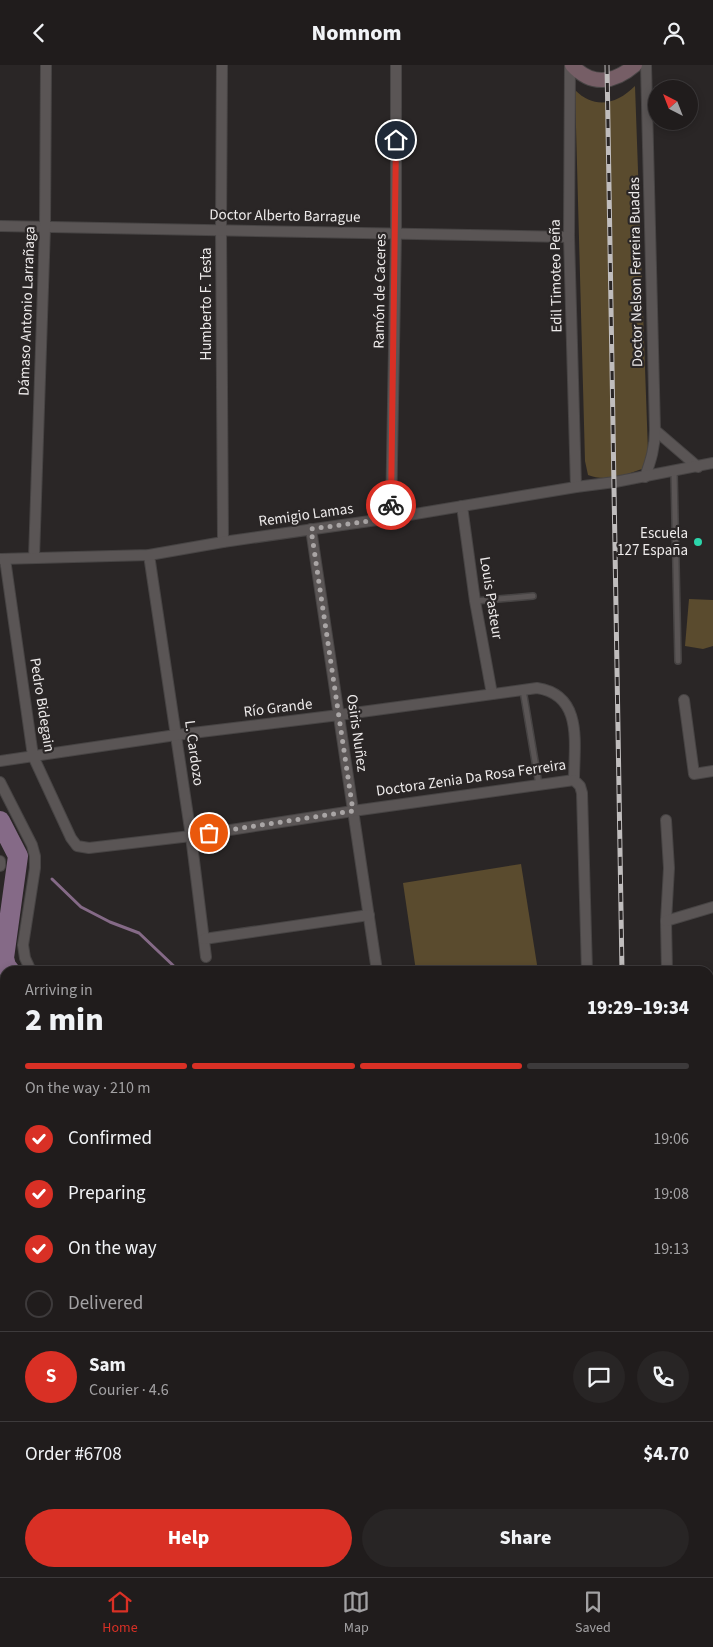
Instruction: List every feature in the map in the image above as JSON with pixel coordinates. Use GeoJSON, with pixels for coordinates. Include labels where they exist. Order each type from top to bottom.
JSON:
{"type":"FeatureCollection","features":[{"type":"Feature","properties":{"kind":"street","name":"Dámaso Antonio Larrañaga"},"geometry":{"type":"LineString","coordinates":[[34,558],[44,227],[46,65]]}},
{"type":"Feature","properties":{"kind":"street","name":"Humberto F. Testa"},"geometry":{"type":"LineString","coordinates":[[222,65],[223,542]]}},
{"type":"Feature","properties":{"kind":"street","name":"Ramón de Caceres"},"geometry":{"type":"LineString","coordinates":[[391,518],[396,233],[396,65]]}},
{"type":"Feature","properties":{"kind":"street"},"geometry":{"type":"LineString","coordinates":[[571,65],[586,76],[596,80],[618,78],[635,65]]}},
{"type":"Feature","properties":{"kind":"street","name":"Edil Timoteo Peña"},"geometry":{"type":"LineString","coordinates":[[571,65],[569,237],[576,487]]}},
{"type":"Feature","properties":{"kind":"street","name":"Doctor Nelson Ferreira Buadas"},"geometry":{"type":"LineString","coordinates":[[645,477],[655,446],[646,65]]}},
{"type":"Feature","properties":{"kind":"street","name":"Doctor Alberto Barrague"},"geometry":{"type":"LineString","coordinates":[[0,226],[569,237]]}},
{"type":"Feature","properties":{"kind":"street"},"geometry":{"type":"LineString","coordinates":[[655,429],[698,467]]}},
{"type":"Feature","properties":{"kind":"street","name":"Remigio Lamas"},"geometry":{"type":"LineString","coordinates":[[3,559],[149,555],[615,482],[713,464]]}},
{"type":"Feature","properties":{"kind":"street","name":"Louis Pasteur"},"geometry":{"type":"LineString","coordinates":[[462,506],[492,694]]}},
{"type":"Feature","properties":{"kind":"street","name":"Osiris Nuñez"},"geometry":{"type":"LineString","coordinates":[[311,529],[376,966]]}},
{"type":"Feature","properties":{"kind":"street","name":"L. Cardozo"},"geometry":{"type":"LineString","coordinates":[[149,555],[191,836],[206,957]]}},
{"type":"Feature","properties":{"kind":"street","name":"Pedro Bidegain"},"geometry":{"type":"LineString","coordinates":[[3,559],[33,756],[71,838],[77,846]]}},
{"type":"Feature","properties":{"kind":"street","name":"Río Grande"},"geometry":{"type":"LineString","coordinates":[[0,761],[176,735],[339,715],[523,689],[548,689],[558,695]]}},
{"type":"Feature","properties":{"kind":"street","name":"Doctora Zenia Da Rosa Ferreira"},"geometry":{"type":"LineString","coordinates":[[77,846],[89,848],[191,836],[574,780],[574,727],[572,714],[567,704],[558,695]]}},
{"type":"Feature","properties":{"kind":"street"},"geometry":{"type":"LineString","coordinates":[[684,700],[694,774],[713,771]]}},
{"type":"Feature","properties":{"kind":"street"},"geometry":{"type":"LineString","coordinates":[[574,780],[580,786],[582,793],[586,966]]}},
{"type":"Feature","properties":{"kind":"street"},"geometry":{"type":"LineString","coordinates":[[0,782],[32,845],[35,856],[35,868],[22,945],[29,966]]}},
{"type":"Feature","properties":{"kind":"street"},"geometry":{"type":"LineString","coordinates":[[666,820],[669,868],[666,921],[667,966]]}},
{"type":"Feature","properties":{"kind":"street"},"geometry":{"type":"LineString","coordinates":[[0,861],[0,867]]}},
{"type":"Feature","properties":{"kind":"street"},"geometry":{"type":"LineString","coordinates":[[666,921],[713,907]]}},
{"type":"Feature","properties":{"kind":"street"},"geometry":{"type":"LineString","coordinates":[[204,939],[368,915]]}},
{"type":"Feature","properties":{"kind":"lane"},"geometry":{"type":"LineString","coordinates":[[674,471],[678,661]]}},
{"type":"Feature","properties":{"kind":"lane"},"geometry":{"type":"LineString","coordinates":[[476,601],[533,596]]}},
{"type":"Feature","properties":{"kind":"lane"},"geometry":{"type":"LineString","coordinates":[[523,689],[539,786]]}},
{"type":"Feature","properties":{"kind":"shaded area"},"geometry":{"type":"Polygon","coordinates":[[[635,86],[648,452],[642,469],[622,475],[601,478],[588,475],[585,461],[575,90],[590,100],[606,102],[621,97],[635,86]]]}},
{"type":"Feature","properties":{"kind":"shaded area"},"geometry":{"type":"Polygon","coordinates":[[[689,599],[713,600],[713,646],[703,649],[685,646],[689,599]]]}},
{"type":"Feature","properties":{"kind":"shaded area"},"geometry":{"type":"Polygon","coordinates":[[[521,864],[537,966],[415,966],[403,883],[521,864]]]}},
{"type":"Feature","properties":{"kind":"waterway"},"geometry":{"type":"LineString","coordinates":[[0,821],[18,856],[4,958],[6,966]]}},
{"type":"Feature","properties":{"kind":"waterway"},"geometry":{"type":"LineString","coordinates":[[52,879],[81,907],[110,922],[139,933],[174,966]]}},
{"type":"Feature","properties":{"kind":"railway"},"geometry":{"type":"LineString","coordinates":[[607,65],[622,966]]}},
{"type":"Feature","properties":{"kind":"way so far"},"geometry":{"type":"LineString","coordinates":[[209,833],[353,811],[311,529],[391,518],[391,505]]}},
{"type":"Feature","properties":{"kind":"place","name":"Escuela 127 España"},"geometry":{"type":"Point","coordinates":[698,542]}},
{"type":"Feature","properties":{"kind":"route"},"geometry":{"type":"LineString","coordinates":[[391,505],[396,140]]}}]}
